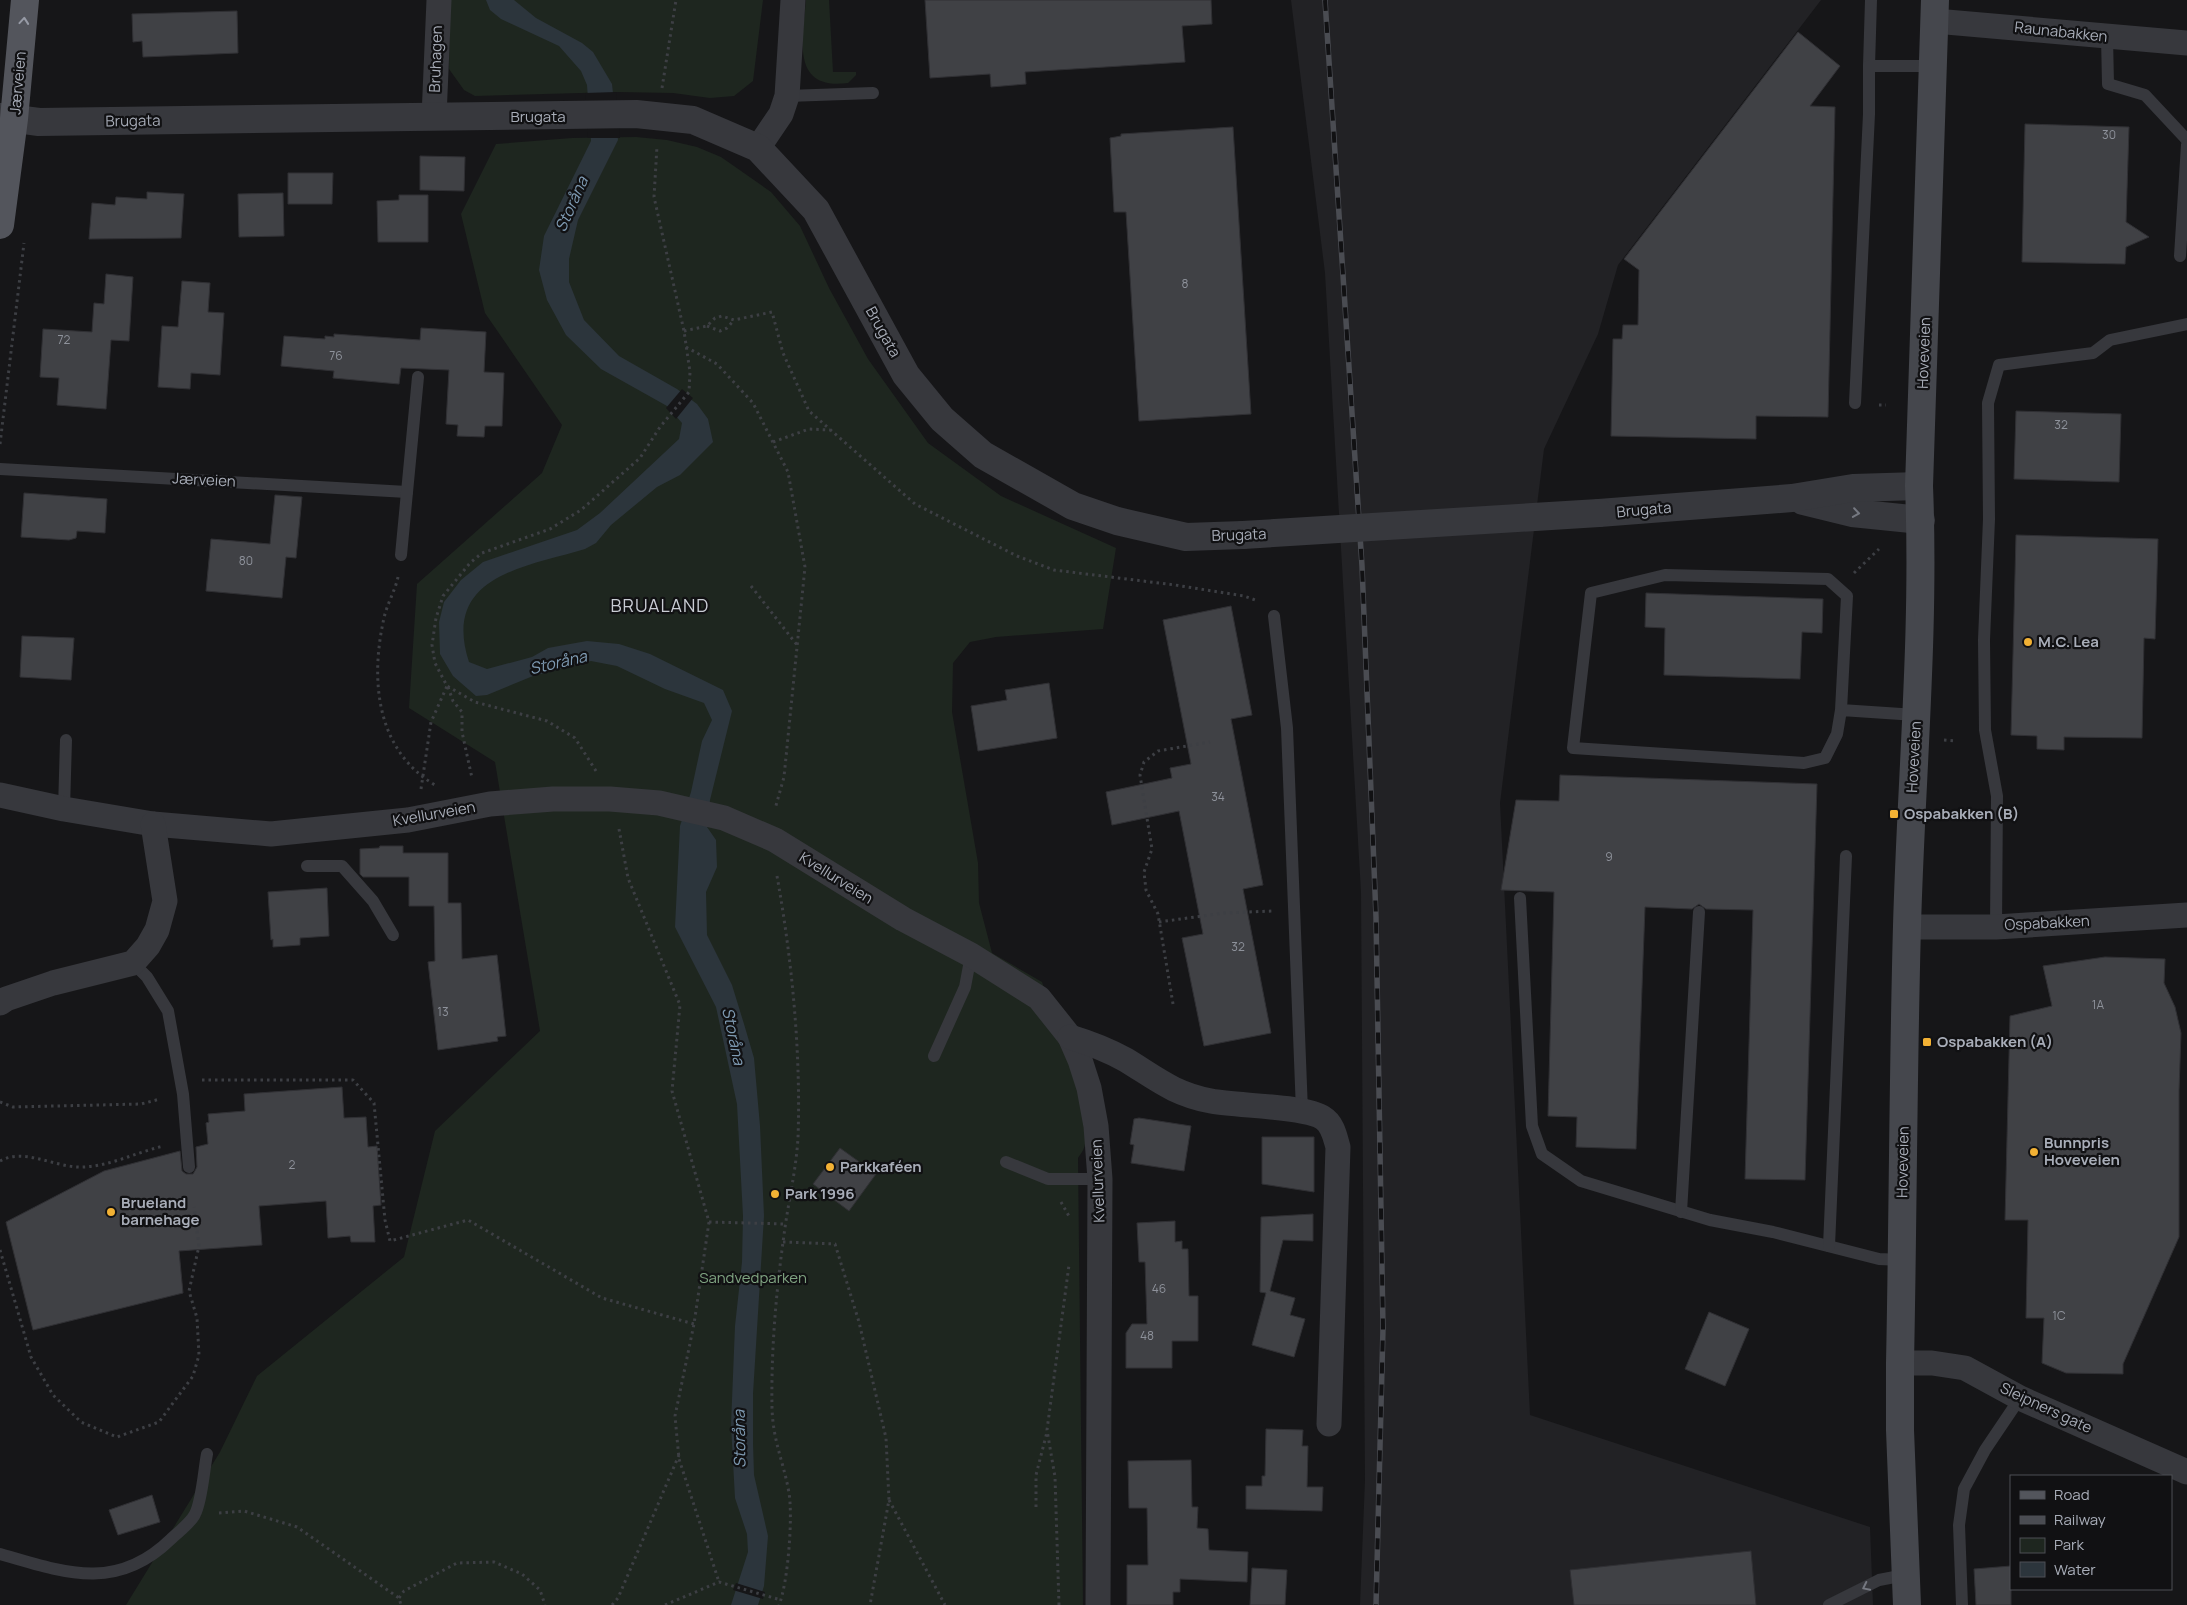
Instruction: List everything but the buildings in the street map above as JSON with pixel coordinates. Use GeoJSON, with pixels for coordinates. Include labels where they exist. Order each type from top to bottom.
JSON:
{"type":"FeatureCollection","features":[{"type":"Feature","properties":{"kind":"main road","name":"Jærveien"},"geometry":{"type":"LineString","coordinates":[[0,225],[7,118],[25,0]]}},
{"type":"Feature","properties":{"kind":"main road","name":"Hoveveien"},"geometry":{"type":"LineString","coordinates":[[1907,1605],[1900,1363],[1907,926],[1916,715],[1921,520],[1920,486],[1935,10]]}},
{"type":"Feature","properties":{"kind":"street","name":"Bruhagen"},"geometry":{"type":"LineString","coordinates":[[434,118],[439,0]]}},
{"type":"Feature","properties":{"kind":"street"},"geometry":{"type":"LineString","coordinates":[[758,148],[781,114],[787,96],[793,0]]}},
{"type":"Feature","properties":{"kind":"street","name":"Raunabakken"},"geometry":{"type":"LineString","coordinates":[[1935,10],[2107,37],[2187,43]]}},
{"type":"Feature","properties":{"kind":"street","name":"Brugata"},"geometry":{"type":"LineString","coordinates":[[7,118],[39,122],[636,114],[693,120],[758,148],[816,210],[906,375],[942,419],[983,455],[1073,506],[1117,521],[1186,537],[1599,513],[1792,498],[1853,488],[1920,486]]}},
{"type":"Feature","properties":{"kind":"street","name":"Brugata"},"geometry":{"type":"LineString","coordinates":[[1792,498],[1852,512],[1921,520]]}},
{"type":"Feature","properties":{"kind":"street","name":"Kvellurveien"},"geometry":{"type":"LineString","coordinates":[[0,795],[64,809],[153,824],[271,834],[408,820],[490,804],[553,799],[600,799],[677,806],[713,815],[753,829],[775,840],[903,919],[970,955],[1039,998],[1070,1036],[1089,1088],[1096,1126],[1100,1179],[1098,1605]]}},
{"type":"Feature","properties":{"kind":"street"},"geometry":{"type":"LineString","coordinates":[[0,1003],[6,999],[53,982],[134,963],[148,946],[157,930],[165,901],[153,824]]}},
{"type":"Feature","properties":{"kind":"street","name":"Ospabakken"},"geometry":{"type":"LineString","coordinates":[[1907,926],[1996,926],[2187,915]]}},
{"type":"Feature","properties":{"kind":"street"},"geometry":{"type":"LineString","coordinates":[[1070,1036],[1105,1050],[1163,1085],[1191,1097],[1227,1104],[1302,1111],[1324,1118],[1334,1130],[1338,1147],[1328,1424]]}},
{"type":"Feature","properties":{"kind":"street","name":"Sleipners gate"},"geometry":{"type":"LineString","coordinates":[[1900,1363],[1932,1363],[1965,1368],[2020,1398],[2187,1472]]}},
{"type":"Feature","properties":{"kind":"lane"},"geometry":{"type":"LineString","coordinates":[[1855,403],[1869,124],[1872,0]]}},
{"type":"Feature","properties":{"kind":"lane"},"geometry":{"type":"LineString","coordinates":[[2107,37],[2108,84],[2145,95],[2187,140]]}},
{"type":"Feature","properties":{"kind":"lane"},"geometry":{"type":"LineString","coordinates":[[1869,66],[1934,66]]}},
{"type":"Feature","properties":{"kind":"lane"},"geometry":{"type":"LineString","coordinates":[[787,96],[873,93]]}},
{"type":"Feature","properties":{"kind":"lane"},"geometry":{"type":"LineString","coordinates":[[2180,256],[2187,145]]}},
{"type":"Feature","properties":{"kind":"lane"},"geometry":{"type":"LineString","coordinates":[[1996,926],[1996,796],[1985,730],[1984,640],[1989,519],[1988,404],[1999,365],[2093,354],[2110,340],[2187,324]]}},
{"type":"Feature","properties":{"kind":"lane"},"geometry":{"type":"LineString","coordinates":[[402,555],[418,377]]}},
{"type":"Feature","properties":{"kind":"lane","name":"Jærveien"},"geometry":{"type":"LineString","coordinates":[[0,469],[407,492]]}},
{"type":"Feature","properties":{"kind":"lane"},"geometry":{"type":"LineString","coordinates":[[1665,575],[1828,579],[1847,596],[1841,710],[1837,734],[1825,758],[1804,763],[1573,748],[1592,593],[1665,575]]}},
{"type":"Feature","properties":{"kind":"lane"},"geometry":{"type":"LineString","coordinates":[[1274,616],[1284,694],[1302,1111]]}},
{"type":"Feature","properties":{"kind":"lane"},"geometry":{"type":"LineString","coordinates":[[1841,710],[1916,715]]}},
{"type":"Feature","properties":{"kind":"lane"},"geometry":{"type":"LineString","coordinates":[[64,809],[66,740]]}},
{"type":"Feature","properties":{"kind":"lane"},"geometry":{"type":"LineString","coordinates":[[1829,1246],[1846,856]]}},
{"type":"Feature","properties":{"kind":"lane"},"geometry":{"type":"LineString","coordinates":[[307,866],[342,866],[373,901],[393,935]]}},
{"type":"Feature","properties":{"kind":"lane"},"geometry":{"type":"LineString","coordinates":[[1520,898],[1532,1126],[1542,1154],[1581,1181],[1681,1212],[1879,1259],[1902,1260]]}},
{"type":"Feature","properties":{"kind":"lane"},"geometry":{"type":"LineString","coordinates":[[1681,1212],[1699,912]]}},
{"type":"Feature","properties":{"kind":"lane"},"geometry":{"type":"LineString","coordinates":[[934,1056],[965,987],[970,955]]}},
{"type":"Feature","properties":{"kind":"lane"},"geometry":{"type":"LineString","coordinates":[[134,963],[147,977],[168,1010],[183,1094],[189,1167]]}},
{"type":"Feature","properties":{"kind":"lane"},"geometry":{"type":"LineString","coordinates":[[1006,1162],[1048,1179],[1100,1179]]}},
{"type":"Feature","properties":{"kind":"lane"},"geometry":{"type":"LineString","coordinates":[[1962,1605],[1959,1525],[1964,1489],[1985,1450],[2020,1398]]}},
{"type":"Feature","properties":{"kind":"lane"},"geometry":{"type":"LineString","coordinates":[[0,1554],[51,1569],[84,1574],[119,1571],[154,1555],[195,1515],[207,1454]]}},
{"type":"Feature","properties":{"kind":"lane"},"geometry":{"type":"LineString","coordinates":[[1829,1605],[1879,1580],[1905,1575]]}},
{"type":"Feature","properties":{"kind":"path"},"geometry":{"type":"LineString","coordinates":[[662,96],[662,78],[676,0]]}},
{"type":"Feature","properties":{"kind":"path"},"geometry":{"type":"LineString","coordinates":[[490,804],[474,786],[462,732],[462,712],[453,701],[435,663],[432,645],[436,618],[442,596],[470,563],[482,553],[535,536],[581,510],[640,458],[660,427],[689,392],[690,372],[684,331],[654,196],[657,143]]}},
{"type":"Feature","properties":{"kind":"path"},"geometry":{"type":"LineString","coordinates":[[0,444],[25,238]]}},
{"type":"Feature","properties":{"kind":"path"},"geometry":{"type":"LineString","coordinates":[[684,331],[707,326],[715,318],[722,316],[734,320],[772,312],[783,353],[809,411],[916,504],[1017,556],[1054,570],[1175,584],[1244,596],[1270,608],[1274,616]]}},
{"type":"Feature","properties":{"kind":"path"},"geometry":{"type":"LineString","coordinates":[[707,326],[720,331],[727,328],[734,320]]}},
{"type":"Feature","properties":{"kind":"path"},"geometry":{"type":"LineString","coordinates":[[686,347],[718,364],[753,403],[788,472],[805,567],[784,776],[774,816]]}},
{"type":"Feature","properties":{"kind":"path"},"geometry":{"type":"LineString","coordinates":[[1879,405],[1886,406]]}},
{"type":"Feature","properties":{"kind":"path"},"geometry":{"type":"LineString","coordinates":[[773,442],[809,429],[830,430]]}},
{"type":"Feature","properties":{"kind":"path"},"geometry":{"type":"LineString","coordinates":[[1847,579],[1878,549]]}},
{"type":"Feature","properties":{"kind":"path"},"geometry":{"type":"LineString","coordinates":[[402,555],[396,584],[384,617],[380,646],[381,714],[402,758],[422,778],[439,787]]}},
{"type":"Feature","properties":{"kind":"path"},"geometry":{"type":"LineString","coordinates":[[751,586],[797,646]]}},
{"type":"Feature","properties":{"kind":"path"},"geometry":{"type":"LineString","coordinates":[[447,686],[475,702],[547,721],[575,738],[598,773]]}},
{"type":"Feature","properties":{"kind":"path"},"geometry":{"type":"LineString","coordinates":[[408,820],[420,794],[432,722],[447,686]]}},
{"type":"Feature","properties":{"kind":"path"},"geometry":{"type":"LineString","coordinates":[[1173,1004],[1159,922],[1146,890],[1144,872],[1152,849],[1140,775],[1144,762],[1158,750],[1210,742]]}},
{"type":"Feature","properties":{"kind":"path"},"geometry":{"type":"LineString","coordinates":[[618,826],[628,878],[680,1004],[672,1092],[709,1222],[694,1324],[676,1416],[679,1455],[719,1582]]}},
{"type":"Feature","properties":{"kind":"path"},"geometry":{"type":"LineString","coordinates":[[777,873],[793,1001],[798,1138],[785,1224],[775,1333],[772,1409],[774,1441],[789,1493],[789,1548],[779,1605]]}},
{"type":"Feature","properties":{"kind":"path"},"geometry":{"type":"LineString","coordinates":[[1159,922],[1224,913],[1258,913],[1294,909]]}},
{"type":"Feature","properties":{"kind":"path"},"geometry":{"type":"LineString","coordinates":[[180,1080],[353,1080],[374,1103],[385,1220],[390,1241],[468,1220],[602,1298],[694,1324]]}},
{"type":"Feature","properties":{"kind":"path"},"geometry":{"type":"LineString","coordinates":[[0,1102],[13,1107],[141,1104],[183,1094]]}},
{"type":"Feature","properties":{"kind":"path"},"geometry":{"type":"LineString","coordinates":[[0,1161],[9,1156],[33,1158],[55,1164],[80,1167],[96,1165],[187,1141]]}},
{"type":"Feature","properties":{"kind":"path"},"geometry":{"type":"LineString","coordinates":[[1048,1179],[1071,1219]]}},
{"type":"Feature","properties":{"kind":"path"},"geometry":{"type":"LineString","coordinates":[[0,1250],[31,1357],[53,1395],[81,1422],[118,1437],[159,1422],[193,1376],[199,1355],[197,1318],[189,1291],[199,1246],[194,1207]]}},
{"type":"Feature","properties":{"kind":"path"},"geometry":{"type":"LineString","coordinates":[[709,1222],[785,1224]]}},
{"type":"Feature","properties":{"kind":"path"},"geometry":{"type":"LineString","coordinates":[[783,1242],[836,1244],[859,1322],[886,1438],[888,1500],[870,1605]]}},
{"type":"Feature","properties":{"kind":"path"},"geometry":{"type":"LineString","coordinates":[[1036,1507],[1036,1476],[1048,1430],[1069,1262]]}},
{"type":"Feature","properties":{"kind":"path"},"geometry":{"type":"LineString","coordinates":[[1048,1430],[1055,1477],[1060,1605]]}},
{"type":"Feature","properties":{"kind":"path"},"geometry":{"type":"LineString","coordinates":[[612,1605],[618,1598],[679,1455]]}},
{"type":"Feature","properties":{"kind":"path"},"geometry":{"type":"LineString","coordinates":[[888,1500],[946,1605]]}},
{"type":"Feature","properties":{"kind":"path"},"geometry":{"type":"LineString","coordinates":[[195,1515],[244,1511],[297,1527],[398,1598],[401,1605]]}},
{"type":"Feature","properties":{"kind":"path"},"geometry":{"type":"LineString","coordinates":[[398,1598],[404,1591],[457,1563],[494,1562],[522,1574],[540,1590],[545,1605]]}},
{"type":"Feature","properties":{"kind":"path"},"geometry":{"type":"LineString","coordinates":[[665,1605],[719,1582],[781,1600]]}},
{"type":"Feature","properties":{"kind":"shaded area"},"geometry":{"type":"Polygon","coordinates":[[[1291,0],[1821,0],[1618,265],[1598,334],[1544,449],[1500,803],[1530,1415],[1870,1527],[1873,1605],[1360,1605],[1365,1480],[1361,892],[1325,273],[1291,0]]]}},
{"type":"Feature","properties":{"kind":"green space"},"geometry":{"type":"Polygon","coordinates":[[[450,0],[763,0],[753,81],[734,96],[710,98],[673,93],[617,92],[475,96],[464,90],[449,69],[450,0]]]}},
{"type":"Feature","properties":{"kind":"green space"},"geometry":{"type":"Polygon","coordinates":[[[806,0],[829,0],[833,72],[856,72],[856,75],[848,83],[829,83],[817,79],[808,70],[804,58],[803,45],[806,0]]]}},
{"type":"Feature","properties":{"kind":"green space","name":"Sandvedparken"},"geometry":{"type":"Polygon","coordinates":[[[636,137],[667,140],[697,147],[721,157],[771,192],[800,226],[829,288],[868,359],[928,443],[1001,496],[1116,548],[1103,629],[996,637],[970,642],[953,663],[952,712],[978,863],[979,903],[992,953],[1042,982],[1071,1067],[1086,1135],[1084,1148],[1078,1158],[1083,1605],[126,1605],[220,1452],[257,1376],[404,1257],[435,1131],[540,1031],[495,762],[409,708],[417,584],[542,473],[562,425],[485,313],[461,214],[496,144],[572,138],[636,137]]]}},
{"type":"Feature","properties":{"kind":"water","name":"Storåna"},"geometry":{"type":"Polygon","coordinates":[[[486,0],[514,0],[536,18],[582,43],[593,52],[612,84],[618,140],[578,220],[569,259],[569,282],[584,320],[619,356],[677,389],[697,404],[708,419],[713,442],[680,475],[657,487],[611,525],[596,543],[585,549],[515,570],[494,580],[478,593],[467,611],[463,633],[469,662],[487,669],[532,657],[548,648],[587,641],[619,644],[650,654],[723,690],[732,711],[710,800],[707,827],[716,840],[717,867],[706,892],[707,935],[732,985],[754,1058],[760,1126],[764,1216],[753,1394],[753,1443],[754,1475],[768,1536],[764,1586],[758,1605],[731,1605],[748,1552],[747,1534],[735,1498],[731,1425],[735,1326],[742,1262],[743,1216],[737,1104],[716,1007],[675,927],[680,826],[691,792],[702,741],[712,720],[704,703],[665,689],[617,666],[591,661],[533,676],[487,695],[476,696],[453,676],[440,654],[439,622],[444,602],[461,580],[483,562],[577,530],[600,513],[679,439],[682,423],[667,406],[601,369],[566,335],[547,300],[539,270],[544,236],[591,141],[587,85],[581,71],[559,46],[501,19],[490,10],[486,0]]]}},
{"type":"Feature","properties":{"kind":"pier"},"geometry":{"type":"Polygon","coordinates":[[[616,92],[620,138],[588,138],[585,93],[616,92]]]}},
{"type":"Feature","properties":{"kind":"pier"},"geometry":{"type":"Polygon","coordinates":[[[682,389],[693,398],[676,419],[666,408],[682,389]]]}},
{"type":"Feature","properties":{"kind":"pier"},"geometry":{"type":"Polygon","coordinates":[[[736,1583],[765,1592],[763,1599],[733,1590],[736,1583]]]}},
{"type":"Feature","properties":{"kind":"railway"},"geometry":{"type":"LineString","coordinates":[[1325,0],[1362,566],[1376,917],[1383,1328],[1376,1605]]}},
{"type":"Feature","properties":{"kind":"place","name":"M.C. Lea"},"geometry":{"type":"Point","coordinates":[2028,642]}},
{"type":"Feature","properties":{"kind":"place","name":"Ospabakken (B)"},"geometry":{"type":"Point","coordinates":[1894,814]}},
{"type":"Feature","properties":{"kind":"place","name":"Ospabakken (A)"},"geometry":{"type":"Point","coordinates":[1927,1042]}},
{"type":"Feature","properties":{"kind":"place","name":"Bunnpris Hoveveien"},"geometry":{"type":"Point","coordinates":[2034,1152]}},
{"type":"Feature","properties":{"kind":"place","name":"Parkkaféen"},"geometry":{"type":"Point","coordinates":[830,1167]}},
{"type":"Feature","properties":{"kind":"place","name":"Park 1996"},"geometry":{"type":"Point","coordinates":[775,1194]}},
{"type":"Feature","properties":{"kind":"place","name":"Brueland barnehage"},"geometry":{"type":"Point","coordinates":[111,1212]}},
{"type":"Feature","properties":{"kind":"district","name":"BRUALAND"},"geometry":{"type":"Point","coordinates":[660,606]}}]}
